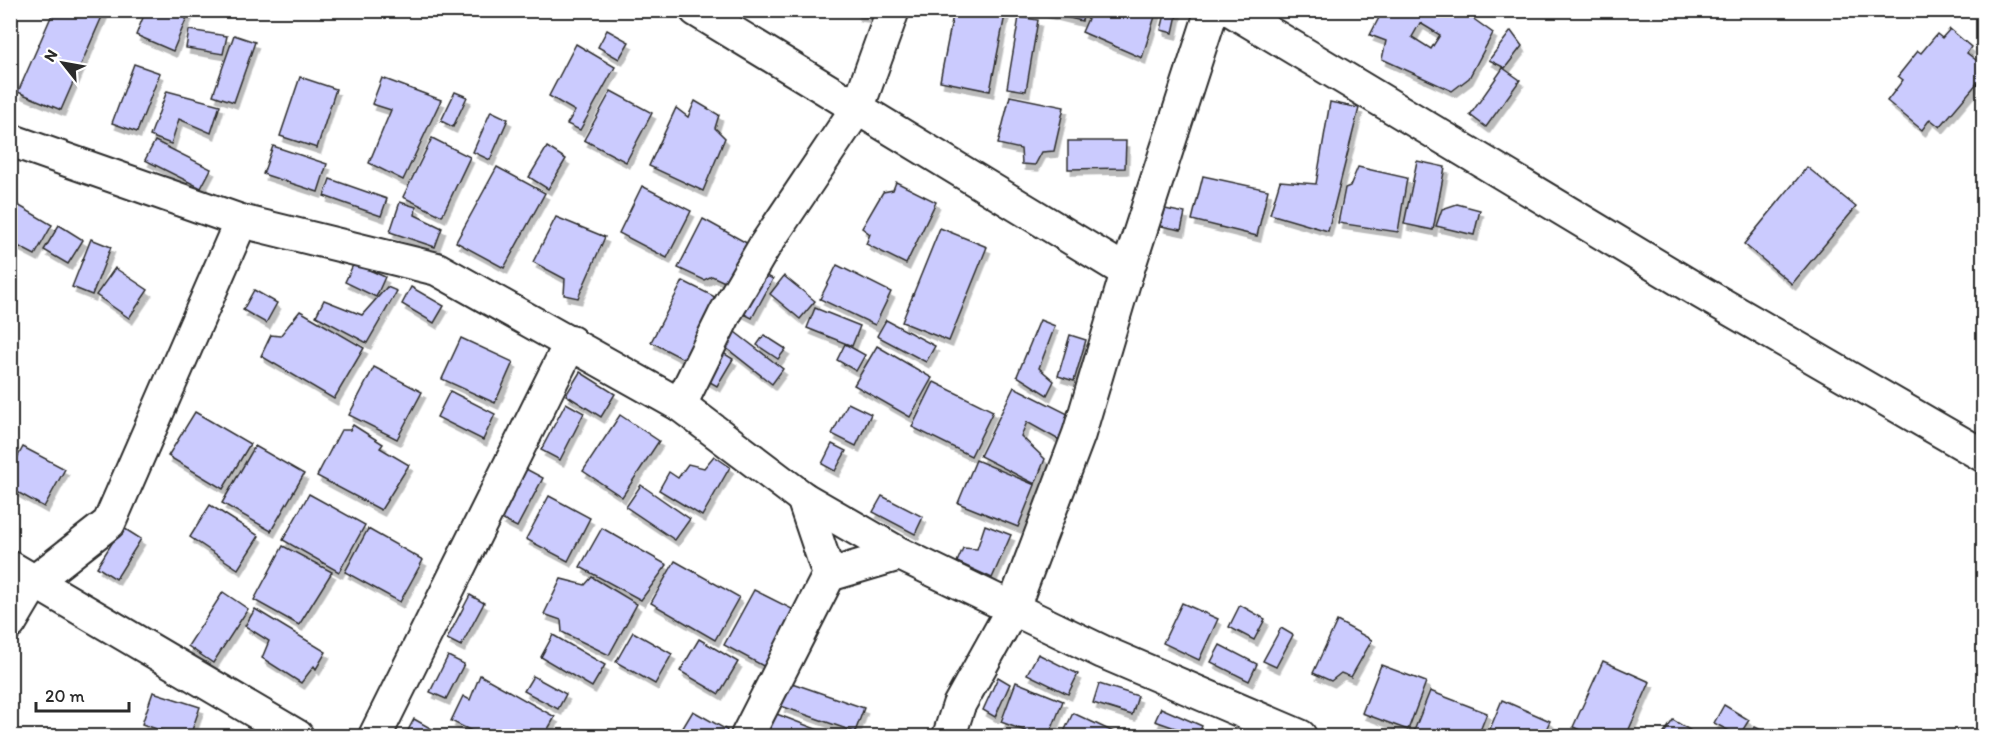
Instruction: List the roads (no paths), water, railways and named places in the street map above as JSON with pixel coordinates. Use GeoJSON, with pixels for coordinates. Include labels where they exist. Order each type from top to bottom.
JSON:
{"type":"FeatureCollection","features":[{"type":"Feature","properties":{"kind":"street"},"geometry":{"type":"LineString","coordinates":[[696,10],[1127,272]]}},
{"type":"Feature","properties":{"kind":"street"},"geometry":{"type":"LineString","coordinates":[[680,405],[726,312],[764,247],[858,107],[893,10]]}},
{"type":"Feature","properties":{"kind":"street"},"geometry":{"type":"LineString","coordinates":[[949,736],[958,705],[1012,608],[1079,434],[1127,272],[1212,10]]}},
{"type":"Feature","properties":{"kind":"street"},"geometry":{"type":"LineString","coordinates":[[1231,10],[1687,284],[1983,456]]}},
{"type":"Feature","properties":{"kind":"street"},"geometry":{"type":"LineString","coordinates":[[10,140],[241,221],[437,269],[680,405],[803,498],[900,554],[1103,652],[1300,736]]}},
{"type":"Feature","properties":{"kind":"street"},"geometry":{"type":"LineString","coordinates":[[10,623],[23,574],[110,523],[241,221]]}},
{"type":"Feature","properties":{"kind":"street"},"geometry":{"type":"LineString","coordinates":[[375,736],[571,342]]}},
{"type":"Feature","properties":{"kind":"street"},"geometry":{"type":"LineString","coordinates":[[747,736],[829,575],[803,498]]}},
{"type":"Feature","properties":{"kind":"street"},"geometry":{"type":"LineString","coordinates":[[829,575],[900,554]]}},
{"type":"Feature","properties":{"kind":"street"},"geometry":{"type":"LineString","coordinates":[[23,574],[297,736]]}}]}
